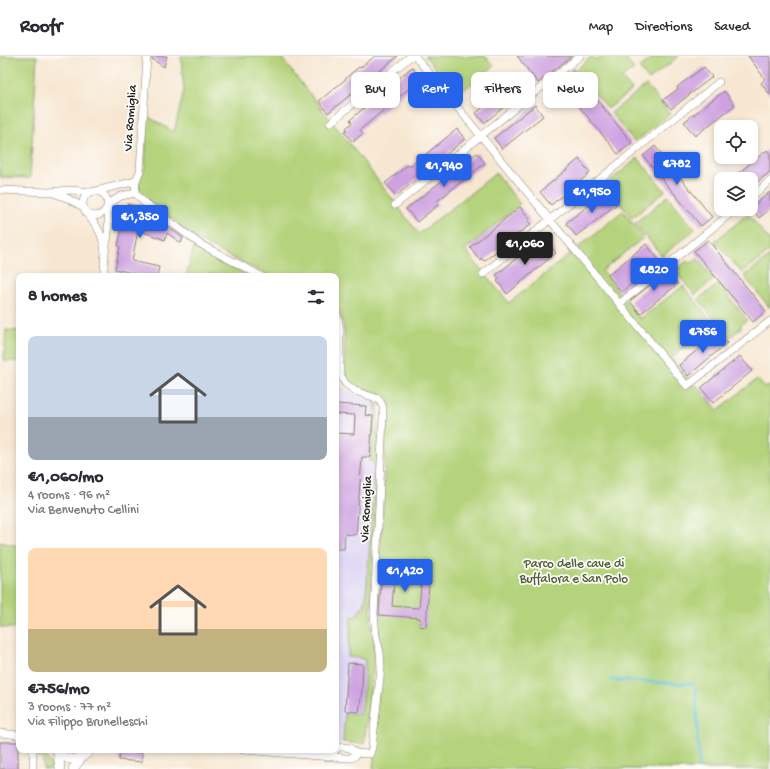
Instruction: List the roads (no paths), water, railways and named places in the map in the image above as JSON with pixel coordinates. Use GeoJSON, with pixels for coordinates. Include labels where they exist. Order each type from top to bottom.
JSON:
{"type":"FeatureCollection","features":[{"type":"Feature","properties":{"kind":"street","name":"Via Romiglia"},"geometry":{"type":"LineString","coordinates":[[135,193],[136,181],[140,171],[147,56]]}},
{"type":"Feature","properties":{"kind":"street"},"geometry":{"type":"LineString","coordinates":[[330,123],[411,56]]}},
{"type":"Feature","properties":{"kind":"street"},"geometry":{"type":"LineString","coordinates":[[414,56],[687,386],[770,321]]}},
{"type":"Feature","properties":{"kind":"street"},"geometry":{"type":"LineString","coordinates":[[395,205],[580,56]]}},
{"type":"Feature","properties":{"kind":"street"},"geometry":{"type":"LineString","coordinates":[[483,274],[719,82]]}},
{"type":"Feature","properties":{"kind":"street"},"geometry":{"type":"LineString","coordinates":[[83,207],[83,200],[85,196],[94,191],[136,181]]}},
{"type":"Feature","properties":{"kind":"street"},"geometry":{"type":"LineString","coordinates":[[758,191],[770,181]]}},
{"type":"Feature","properties":{"kind":"street"},"geometry":{"type":"LineString","coordinates":[[0,190],[49,192],[70,190],[94,191],[103,194],[106,197],[108,206],[108,230],[104,273]]}},
{"type":"Feature","properties":{"kind":"street"},"geometry":{"type":"LineString","coordinates":[[49,192],[67,198],[83,207],[100,232],[105,253]]}},
{"type":"Feature","properties":{"kind":"street"},"geometry":{"type":"LineString","coordinates":[[88,214],[99,216],[103,214],[108,206],[121,196],[135,193],[145,204],[200,244],[255,273]]}},
{"type":"Feature","properties":{"kind":"street"},"geometry":{"type":"LineString","coordinates":[[619,304],[727,216]]}},
{"type":"Feature","properties":{"kind":"street","name":"Via Romiglia"},"geometry":{"type":"LineString","coordinates":[[339,324],[340,374],[345,383],[355,391],[379,399],[383,406],[374,614],[381,668],[370,754],[355,753]]}},
{"type":"Feature","properties":{"kind":"street"},"geometry":{"type":"LineString","coordinates":[[0,733],[16,735]]}},
{"type":"Feature","properties":{"kind":"street"},"geometry":{"type":"LineString","coordinates":[[285,753],[345,758],[355,756],[354,750],[351,748],[339,748]]}},
{"type":"Feature","properties":{"kind":"street"},"geometry":{"type":"LineString","coordinates":[[33,753],[33,769]]}},
{"type":"Feature","properties":{"kind":"street"},"geometry":{"type":"LineString","coordinates":[[57,753],[60,769]]}},
{"type":"Feature","properties":{"kind":"street"},"geometry":{"type":"LineString","coordinates":[[60,753],[66,758],[81,758]]}},
{"type":"Feature","properties":{"kind":"street"},"geometry":{"type":"LineString","coordinates":[[73,769],[81,758],[87,753]]}},
{"type":"Feature","properties":{"kind":"street"},"geometry":{"type":"LineString","coordinates":[[313,755],[318,753]]}},
{"type":"Feature","properties":{"kind":"waterway"},"geometry":{"type":"LineString","coordinates":[[611,680],[693,684]]}},
{"type":"Feature","properties":{"kind":"waterway"},"geometry":{"type":"LineString","coordinates":[[696,689],[699,769]]}},
{"type":"Feature","properties":{"kind":"park label","name":"Parco delle cave di Buffalora e San Polo"},"geometry":{"type":"Point","coordinates":[574,572]}}]}
